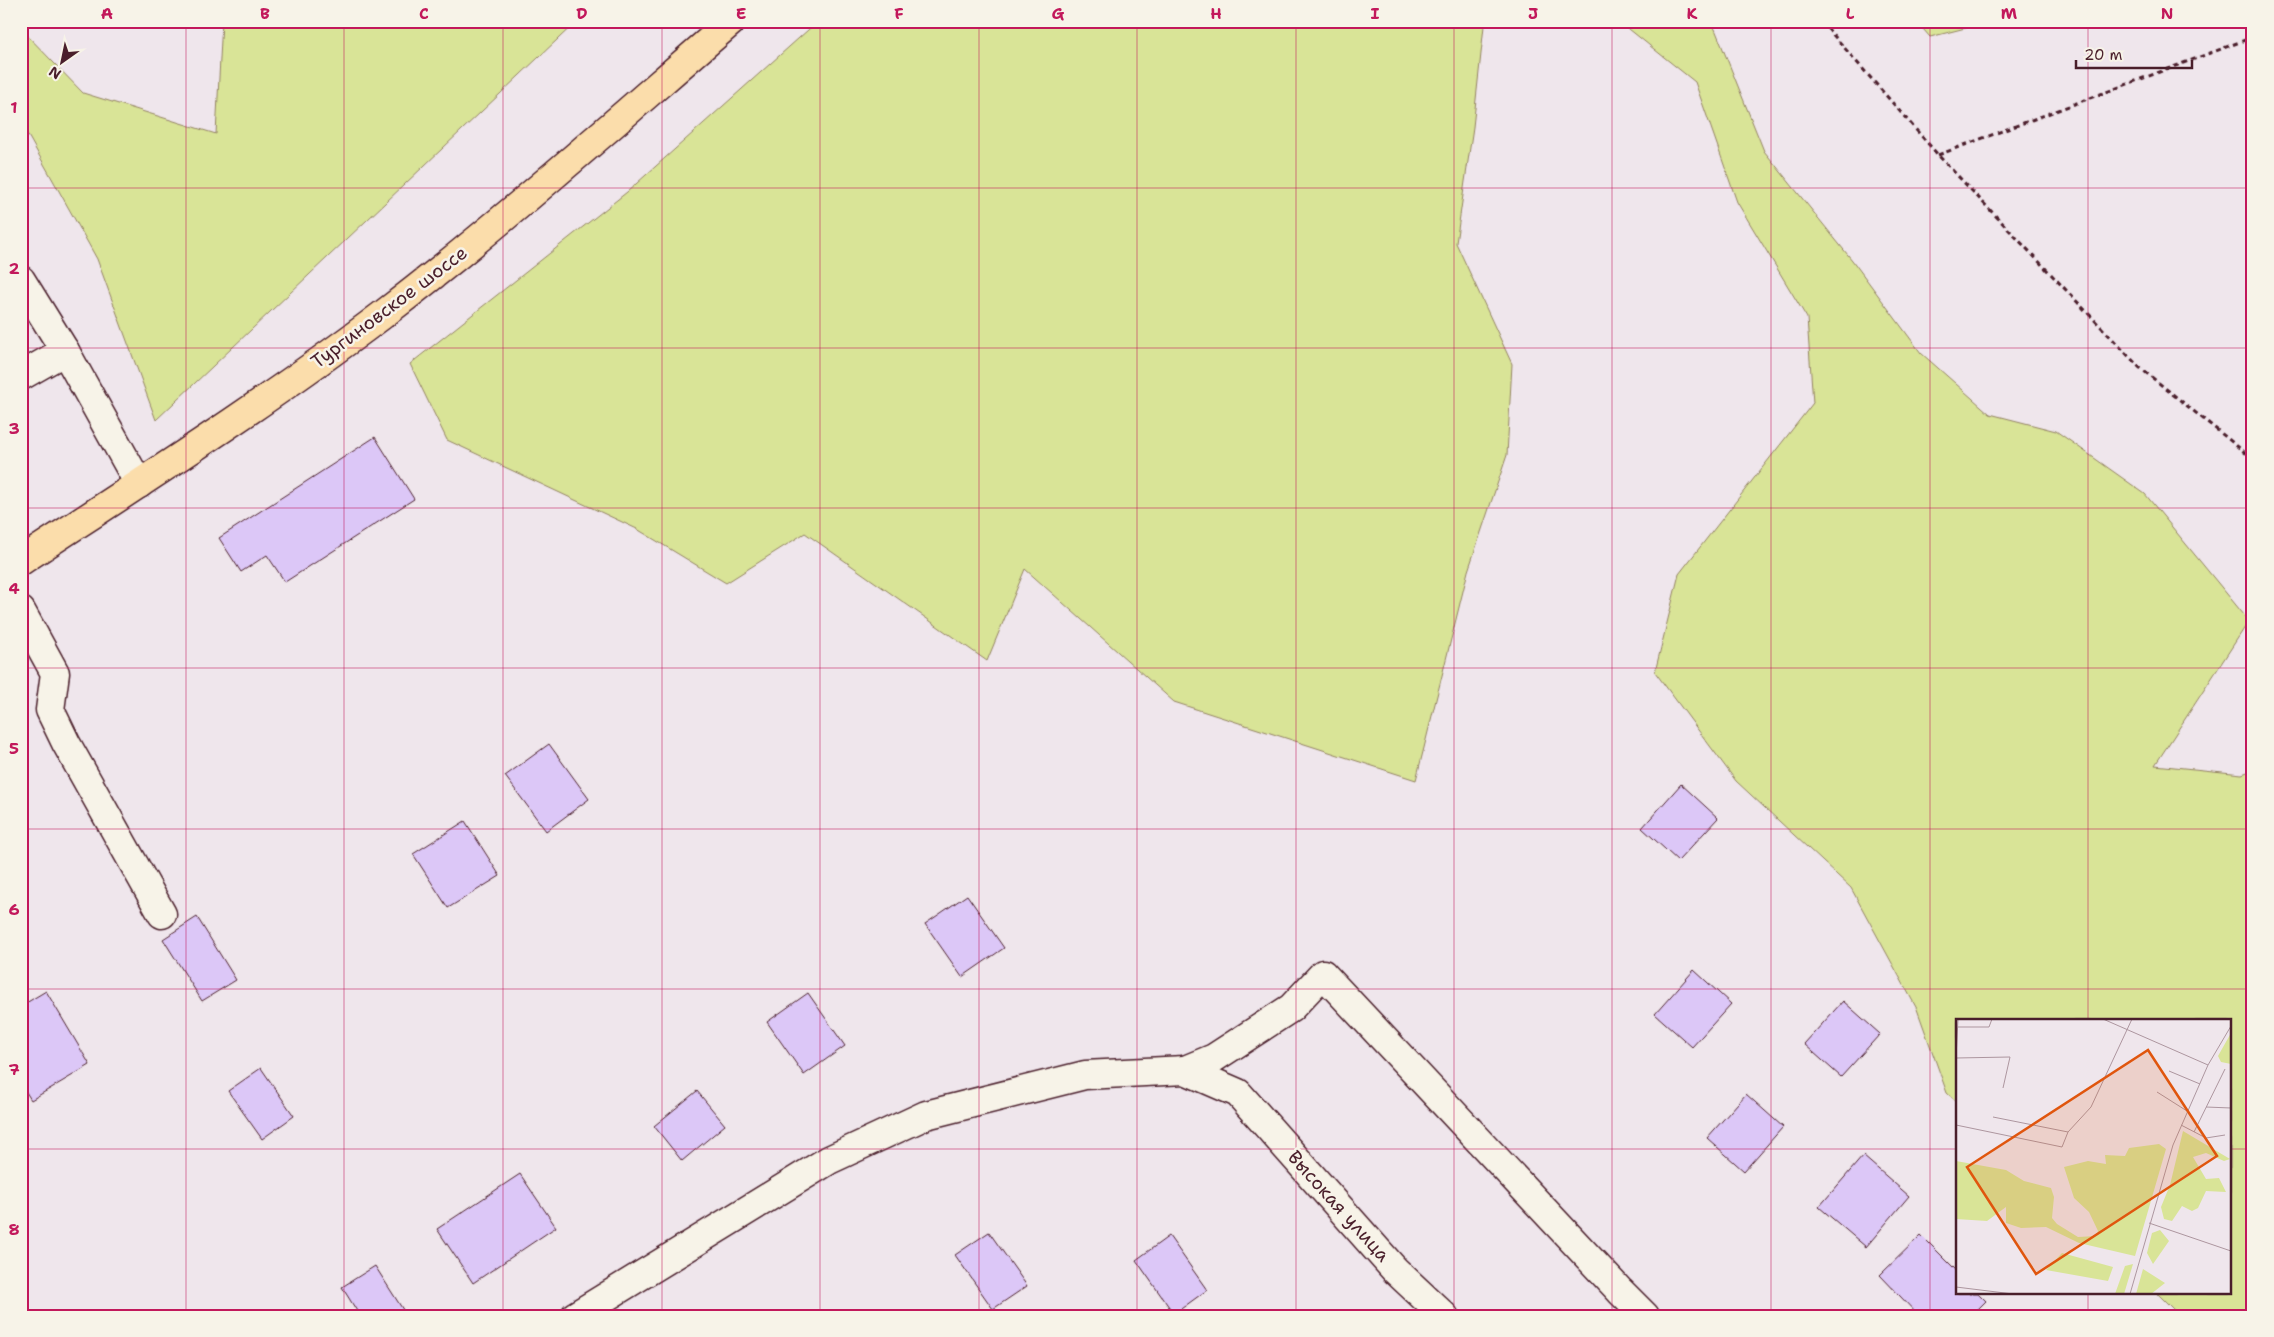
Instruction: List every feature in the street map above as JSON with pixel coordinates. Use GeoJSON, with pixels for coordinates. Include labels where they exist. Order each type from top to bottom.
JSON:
{"type":"FeatureCollection","features":[{"type":"Feature","properties":{"kind":"main road","name":"Тургиновское шоссе"},"geometry":{"type":"LineString","coordinates":[[21,560],[139,484],[323,358],[439,271],[732,21]]}},
{"type":"Feature","properties":{"kind":"street"},"geometry":{"type":"LineString","coordinates":[[21,280],[65,350],[139,484]]}},
{"type":"Feature","properties":{"kind":"street"},"geometry":{"type":"LineString","coordinates":[[21,376],[65,350]]}},
{"type":"Feature","properties":{"kind":"street"},"geometry":{"type":"LineString","coordinates":[[21,611],[55,673],[50,710],[66,743],[162,914]]}},
{"type":"Feature","properties":{"kind":"street"},"geometry":{"type":"LineString","coordinates":[[575,1316],[829,1160],[926,1115],[1042,1088],[1085,1075],[1185,1070],[1214,1058],[1291,1008],[1323,974],[1645,1316]]}},
{"type":"Feature","properties":{"kind":"street","name":"Высокая улица"},"geometry":{"type":"LineString","coordinates":[[1185,1070],[1238,1092],[1395,1270],[1444,1316]]}},
{"type":"Feature","properties":{"kind":"path"},"geometry":{"type":"LineString","coordinates":[[1821,21],[1938,155],[2139,367],[2253,458]]}},
{"type":"Feature","properties":{"kind":"path"},"geometry":{"type":"LineString","coordinates":[[1938,155],[2253,37]]}},
{"type":"Feature","properties":{"kind":"green space"},"geometry":{"type":"Polygon","coordinates":[[[222,21],[577,21],[156,420],[97,259],[21,123],[21,27],[83,93],[216,134],[222,21]]]}},
{"type":"Feature","properties":{"kind":"green space"},"geometry":{"type":"Polygon","coordinates":[[[818,21],[1490,21],[1484,26],[1473,127],[1456,243],[1512,364],[1507,455],[1468,571],[1416,780],[1174,702],[1025,569],[987,661],[805,533],[726,583],[637,529],[447,440],[410,364],[627,192],[818,21]]]}},
{"type":"Feature","properties":{"kind":"green space"},"geometry":{"type":"Polygon","coordinates":[[[1619,21],[1709,21],[1715,29],[1764,151],[1852,260],[1921,353],[1990,414],[2056,431],[2145,494],[2249,621],[2155,765],[2242,774],[2253,770],[2253,1316],[2180,1316],[2158,1294],[2232,1294],[2232,1019],[1956,1019],[1956,1101],[1947,1093],[1917,1009],[1851,888],[1736,781],[1655,672],[1679,574],[1813,403],[1807,318],[1737,202],[1695,82],[1619,21]]]}},
{"type":"Feature","properties":{"kind":"green space"},"geometry":{"type":"Polygon","coordinates":[[[1916,21],[1993,21],[1930,37],[1916,21]]]}},
{"type":"Feature","properties":{"kind":"building"},"geometry":{"type":"Polygon","coordinates":[[[375,437],[414,499],[285,582],[267,555],[241,572],[219,538],[375,437]]]}},
{"type":"Feature","properties":{"kind":"building"},"geometry":{"type":"Polygon","coordinates":[[[549,744],[589,799],[546,831],[505,776],[549,744]]]}},
{"type":"Feature","properties":{"kind":"building"},"geometry":{"type":"Polygon","coordinates":[[[1681,784],[1718,818],[1678,861],[1642,828],[1681,784]]]}},
{"type":"Feature","properties":{"kind":"building"},"geometry":{"type":"Polygon","coordinates":[[[465,821],[500,876],[448,908],[413,854],[465,821]]]}},
{"type":"Feature","properties":{"kind":"building"},"geometry":{"type":"Polygon","coordinates":[[[967,895],[1004,948],[962,977],[925,924],[967,895]]]}},
{"type":"Feature","properties":{"kind":"building"},"geometry":{"type":"Polygon","coordinates":[[[197,917],[236,980],[202,1001],[163,939],[197,917]]]}},
{"type":"Feature","properties":{"kind":"building"},"geometry":{"type":"Polygon","coordinates":[[[1694,970],[1731,1004],[1692,1047],[1655,1014],[1694,970]]]}},
{"type":"Feature","properties":{"kind":"building"},"geometry":{"type":"Polygon","coordinates":[[[46,991],[90,1065],[31,1100],[21,1084],[21,1006],[46,991]]]}},
{"type":"Feature","properties":{"kind":"building"},"geometry":{"type":"Polygon","coordinates":[[[808,993],[845,1046],[804,1075],[767,1022],[808,993]]]}},
{"type":"Feature","properties":{"kind":"building"},"geometry":{"type":"Polygon","coordinates":[[[1843,1001],[1880,1034],[1841,1077],[1804,1044],[1843,1001]]]}},
{"type":"Feature","properties":{"kind":"building"},"geometry":{"type":"Polygon","coordinates":[[[261,1068],[294,1116],[262,1139],[228,1091],[261,1068]]]}},
{"type":"Feature","properties":{"kind":"building"},"geometry":{"type":"Polygon","coordinates":[[[697,1091],[725,1125],[682,1161],[654,1126],[697,1091]]]}},
{"type":"Feature","properties":{"kind":"building"},"geometry":{"type":"Polygon","coordinates":[[[1746,1094],[1783,1127],[1744,1171],[1707,1138],[1746,1094]]]}},
{"type":"Feature","properties":{"kind":"building"},"geometry":{"type":"Polygon","coordinates":[[[1863,1156],[1909,1196],[1866,1247],[1819,1207],[1863,1156]]]}},
{"type":"Feature","properties":{"kind":"building"},"geometry":{"type":"Polygon","coordinates":[[[520,1174],[556,1227],[473,1283],[437,1229],[520,1174]]]}},
{"type":"Feature","properties":{"kind":"building"},"geometry":{"type":"Polygon","coordinates":[[[989,1232],[1027,1286],[993,1309],[955,1255],[989,1232]]]}},
{"type":"Feature","properties":{"kind":"building"},"geometry":{"type":"Polygon","coordinates":[[[1921,1235],[1956,1270],[1956,1294],[1979,1294],[1986,1301],[1971,1316],[1919,1316],[1880,1275],[1921,1235]]]}},
{"type":"Feature","properties":{"kind":"building"},"geometry":{"type":"Polygon","coordinates":[[[1169,1236],[1207,1290],[1174,1314],[1136,1260],[1169,1236]]]}},
{"type":"Feature","properties":{"kind":"building"},"geometry":{"type":"Polygon","coordinates":[[[375,1266],[407,1316],[360,1316],[342,1287],[375,1266]]]}}]}
